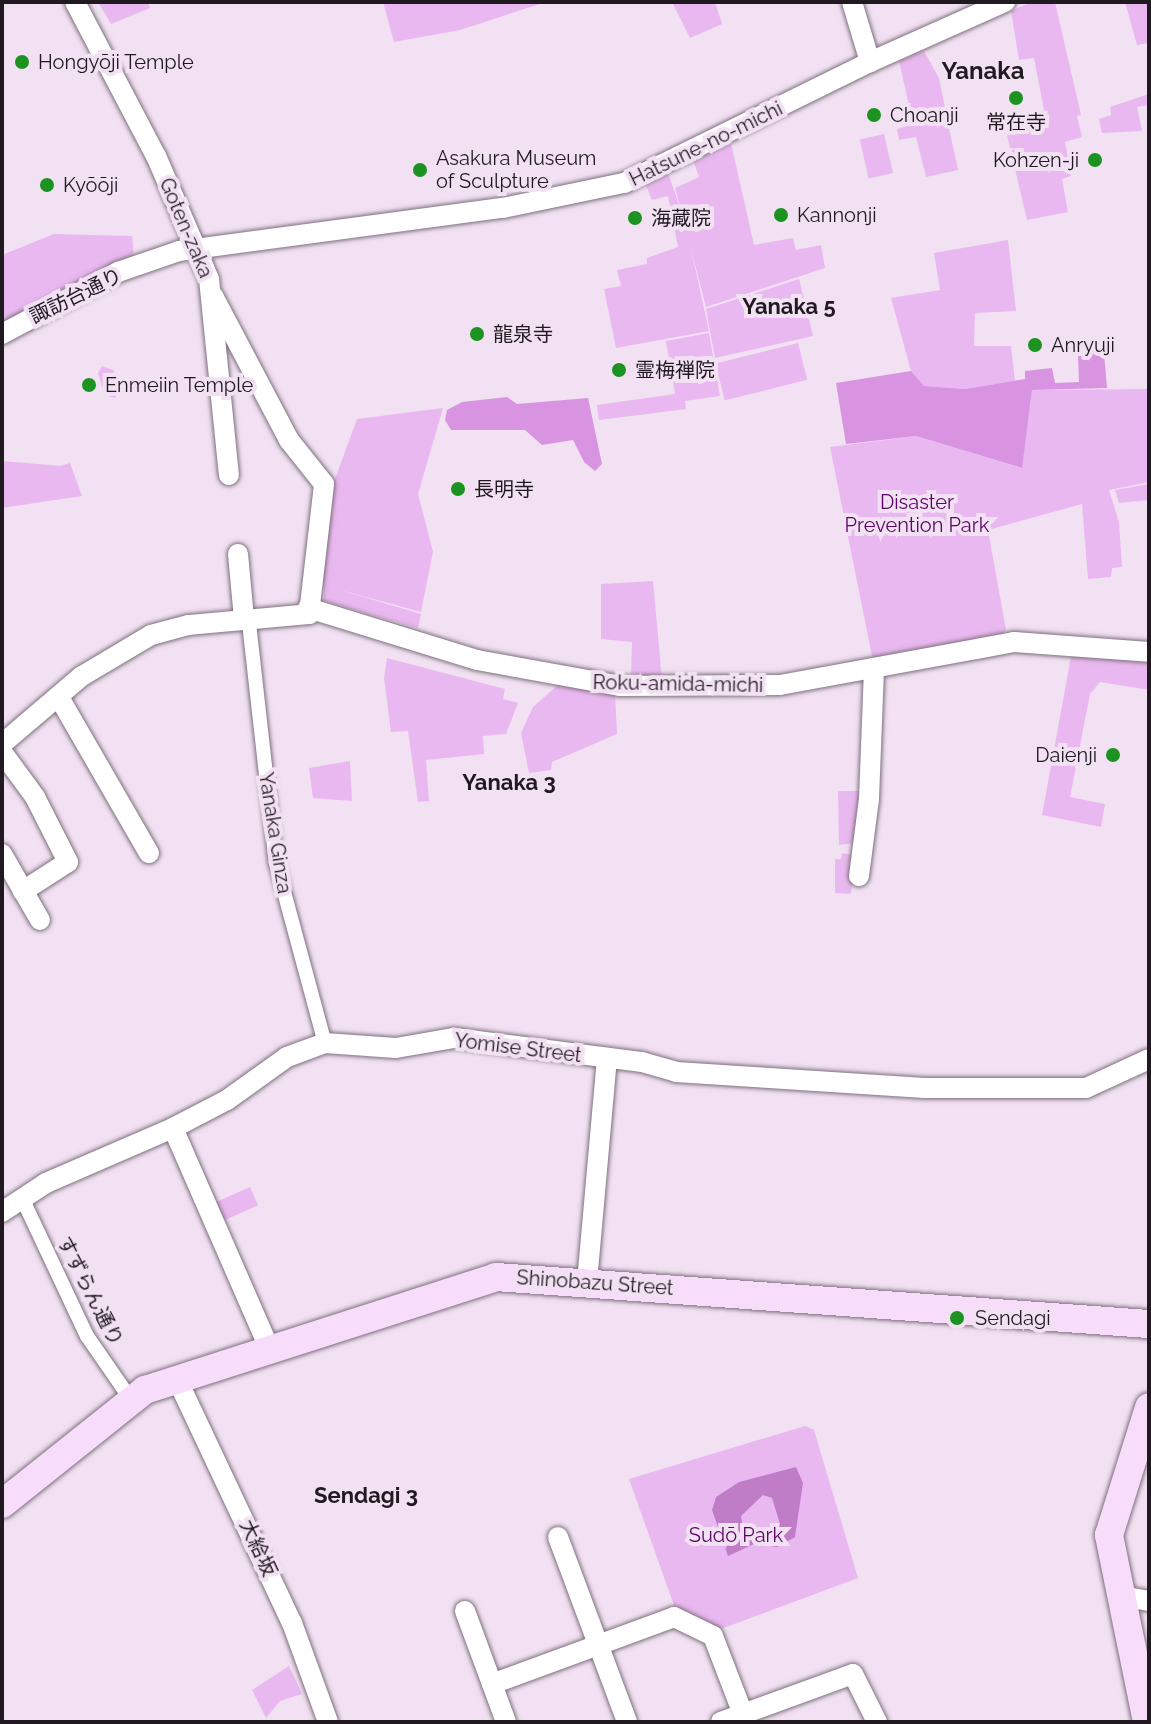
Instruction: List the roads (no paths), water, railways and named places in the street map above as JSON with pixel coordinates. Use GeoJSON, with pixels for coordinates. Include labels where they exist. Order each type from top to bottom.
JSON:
{"type":"FeatureCollection","features":[{"type":"Feature","properties":{"kind":"main road","name":"Shinobazu Street"},"geometry":{"type":"LineString","coordinates":[[2,1504],[130,1398],[269,1348],[496,1277],[1149,1324]]}},
{"type":"Feature","properties":{"kind":"main road"},"geometry":{"type":"LineString","coordinates":[[1146,1424],[1110,1525],[1147,1722]]}},
{"type":"Feature","properties":{"kind":"street","name":"Goten-zaka"},"geometry":{"type":"LineString","coordinates":[[75,2],[197,248],[213,296],[229,475]]}},
{"type":"Feature","properties":{"kind":"street"},"geometry":{"type":"LineString","coordinates":[[852,2],[870,62]]}},
{"type":"Feature","properties":{"kind":"street","name":"Hatsune-no-michi"},"geometry":{"type":"LineString","coordinates":[[197,248],[593,193],[628,182],[870,62],[1005,2]]}},
{"type":"Feature","properties":{"kind":"street","name":"諏訪台通り"},"geometry":{"type":"LineString","coordinates":[[2,334],[118,272],[197,248]]}},
{"type":"Feature","properties":{"kind":"street"},"geometry":{"type":"LineString","coordinates":[[2,744],[60,699],[82,676],[151,635],[308,611],[324,484],[289,440],[213,296]]}},
{"type":"Feature","properties":{"kind":"street","name":"Yanaka Ginza"},"geometry":{"type":"LineString","coordinates":[[238,554],[276,862],[325,1043]]}},
{"type":"Feature","properties":{"kind":"street","name":"Roku-amida-michi"},"geometry":{"type":"LineString","coordinates":[[308,611],[477,660],[585,683],[750,688],[1014,642],[1149,652]]}},
{"type":"Feature","properties":{"kind":"street"},"geometry":{"type":"LineString","coordinates":[[859,876],[869,799],[874,668]]}},
{"type":"Feature","properties":{"kind":"street"},"geometry":{"type":"LineString","coordinates":[[60,699],[149,853]]}},
{"type":"Feature","properties":{"kind":"street"},"geometry":{"type":"LineString","coordinates":[[2,752],[35,797],[68,862],[23,891]]}},
{"type":"Feature","properties":{"kind":"street"},"geometry":{"type":"LineString","coordinates":[[2,854],[40,920]]}},
{"type":"Feature","properties":{"kind":"street","name":"Yomise Street"},"geometry":{"type":"LineString","coordinates":[[2,1212],[22,1198],[227,1100],[287,1057],[325,1043],[396,1048],[454,1038],[607,1058],[696,1074],[924,1088],[1086,1088],[1149,1059]]}},
{"type":"Feature","properties":{"kind":"street"},"geometry":{"type":"LineString","coordinates":[[587,1282],[607,1058]]}},
{"type":"Feature","properties":{"kind":"street"},"geometry":{"type":"LineString","coordinates":[[173,1128],[269,1348]]}},
{"type":"Feature","properties":{"kind":"street","name":"すずらん通り"},"geometry":{"type":"LineString","coordinates":[[22,1198],[87,1336],[130,1398]]}},
{"type":"Feature","properties":{"kind":"street","name":"大給坂"},"geometry":{"type":"LineString","coordinates":[[177,1379],[292,1623],[328,1722]]}},
{"type":"Feature","properties":{"kind":"street"},"geometry":{"type":"LineString","coordinates":[[558,1537],[627,1722]]}},
{"type":"Feature","properties":{"kind":"street"},"geometry":{"type":"LineString","coordinates":[[1121,1596],[1149,1601]]}},
{"type":"Feature","properties":{"kind":"street"},"geometry":{"type":"LineString","coordinates":[[465,1611],[506,1722]]}},
{"type":"Feature","properties":{"kind":"street"},"geometry":{"type":"LineString","coordinates":[[492,1684],[674,1617],[713,1636],[745,1718]]}},
{"type":"Feature","properties":{"kind":"street"},"geometry":{"type":"LineString","coordinates":[[721,1722],[745,1718],[853,1674],[877,1722]]}},
{"type":"Feature","properties":{"kind":"place","name":"Hongyōji Temple"},"geometry":{"type":"Point","coordinates":[22,62]}},
{"type":"Feature","properties":{"kind":"place","name":"常在寺"},"geometry":{"type":"Point","coordinates":[1016,98]}},
{"type":"Feature","properties":{"kind":"place","name":"Choanji"},"geometry":{"type":"Point","coordinates":[874,115]}},
{"type":"Feature","properties":{"kind":"place","name":"Kohzen-ji"},"geometry":{"type":"Point","coordinates":[1095,160]}},
{"type":"Feature","properties":{"kind":"place","name":"Asakura Museum of Sculpture"},"geometry":{"type":"Point","coordinates":[420,170]}},
{"type":"Feature","properties":{"kind":"place","name":"Kyōōji"},"geometry":{"type":"Point","coordinates":[47,185]}},
{"type":"Feature","properties":{"kind":"place","name":"Kannonji"},"geometry":{"type":"Point","coordinates":[781,215]}},
{"type":"Feature","properties":{"kind":"place","name":"海蔵院"},"geometry":{"type":"Point","coordinates":[635,218]}},
{"type":"Feature","properties":{"kind":"place","name":"龍泉寺"},"geometry":{"type":"Point","coordinates":[477,334]}},
{"type":"Feature","properties":{"kind":"place","name":"Anryuji"},"geometry":{"type":"Point","coordinates":[1035,345]}},
{"type":"Feature","properties":{"kind":"place","name":"霊梅禅院"},"geometry":{"type":"Point","coordinates":[619,370]}},
{"type":"Feature","properties":{"kind":"place","name":"Enmeiin Temple"},"geometry":{"type":"Point","coordinates":[89,385]}},
{"type":"Feature","properties":{"kind":"place","name":"長明寺"},"geometry":{"type":"Point","coordinates":[458,489]}},
{"type":"Feature","properties":{"kind":"place","name":"Daienji"},"geometry":{"type":"Point","coordinates":[1113,755]}},
{"type":"Feature","properties":{"kind":"place","name":"Sendagi"},"geometry":{"type":"Point","coordinates":[957,1318]}},
{"type":"Feature","properties":{"kind":"district","name":"Yanaka"},"geometry":{"type":"Point","coordinates":[983,71]}},
{"type":"Feature","properties":{"kind":"district","name":"Yanaka 5"},"geometry":{"type":"Point","coordinates":[789,307]}},
{"type":"Feature","properties":{"kind":"district","name":"Yanaka 3"},"geometry":{"type":"Point","coordinates":[509,783]}},
{"type":"Feature","properties":{"kind":"district","name":"Sendagi 3"},"geometry":{"type":"Point","coordinates":[366,1496]}},
{"type":"Feature","properties":{"kind":"park label","name":"Disaster Prevention Park"},"geometry":{"type":"Point","coordinates":[917,514]}},
{"type":"Feature","properties":{"kind":"park label","name":"Sudō Park"},"geometry":{"type":"Point","coordinates":[736,1535]}}]}
